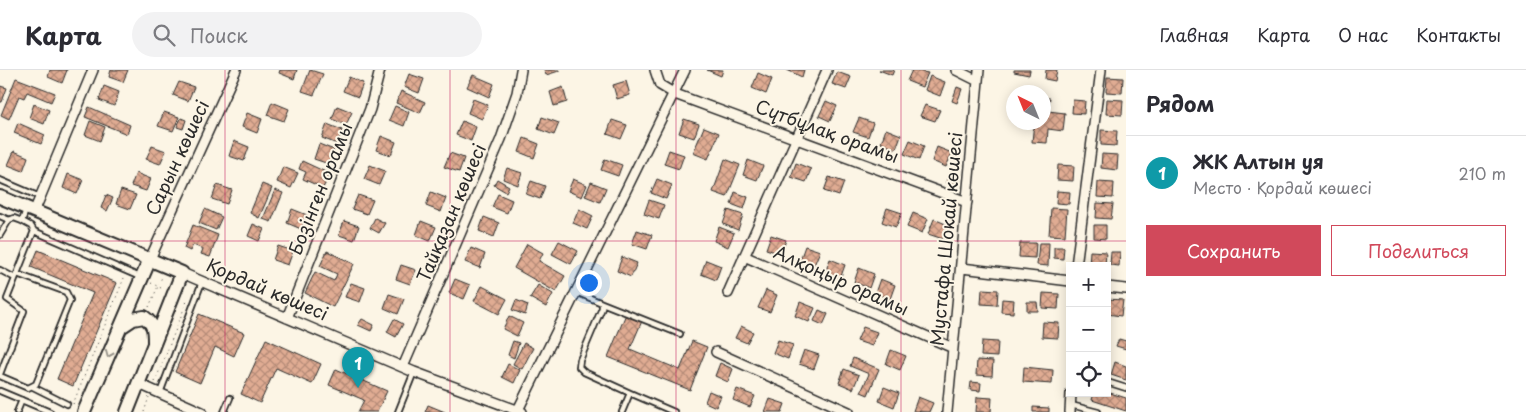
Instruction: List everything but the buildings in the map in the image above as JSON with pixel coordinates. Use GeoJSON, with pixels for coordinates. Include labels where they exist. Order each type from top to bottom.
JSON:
{"type":"FeatureCollection","features":[{"type":"Feature","properties":{"kind":"street"},"geometry":{"type":"LineString","coordinates":[[30,210],[40,197],[93,70]]}},
{"type":"Feature","properties":{"kind":"street","name":"Сарын көшесі"},"geometry":{"type":"LineString","coordinates":[[150,259],[236,70]]}},
{"type":"Feature","properties":{"kind":"street","name":"Бозінген орамы"},"geometry":{"type":"LineString","coordinates":[[287,318],[370,109],[380,70]]}},
{"type":"Feature","properties":{"kind":"street","name":"Тайқазан көшесі"},"geometry":{"type":"LineString","coordinates":[[403,367],[501,140],[517,93],[521,70]]}},
{"type":"Feature","properties":{"kind":"street"},"geometry":{"type":"LineString","coordinates":[[654,70],[660,85],[675,94]]}},
{"type":"Feature","properties":{"kind":"street"},"geometry":{"type":"LineString","coordinates":[[520,411],[575,292],[675,94],[685,70]]}},
{"type":"Feature","properties":{"kind":"street"},"geometry":{"type":"LineString","coordinates":[[728,293],[827,70]]}},
{"type":"Feature","properties":{"kind":"street"},"geometry":{"type":"LineString","coordinates":[[956,70],[978,81]]}},
{"type":"Feature","properties":{"kind":"street","name":"Мустафа Шокай көшесі"},"geometry":{"type":"LineString","coordinates":[[947,412],[962,268],[979,70]]}},
{"type":"Feature","properties":{"kind":"street"},"geometry":{"type":"LineString","coordinates":[[1077,262],[1101,70]]}},
{"type":"Feature","properties":{"kind":"street","name":"Cүтбұлақ орамы"},"geometry":{"type":"LineString","coordinates":[[675,94],[968,202]]}},
{"type":"Feature","properties":{"kind":"street","name":"Қордай көшесі"},"geometry":{"type":"LineString","coordinates":[[0,198],[150,259],[414,372],[520,411]]}},
{"type":"Feature","properties":{"kind":"street","name":"Алқоңыр орамы"},"geometry":{"type":"LineString","coordinates":[[744,256],[953,348]]}},
{"type":"Feature","properties":{"kind":"street"},"geometry":{"type":"LineString","coordinates":[[78,410],[120,327],[150,259]]}},
{"type":"Feature","properties":{"kind":"street"},"geometry":{"type":"LineString","coordinates":[[962,268],[1066,281]]}},
{"type":"Feature","properties":{"kind":"street"},"geometry":{"type":"LineString","coordinates":[[127,412],[182,273]]}},
{"type":"Feature","properties":{"kind":"street"},"geometry":{"type":"LineString","coordinates":[[1111,287],[1126,288]]}},
{"type":"Feature","properties":{"kind":"street"},"geometry":{"type":"LineString","coordinates":[[120,327],[133,319],[144,317],[151,322],[154,328],[154,346]]}},
{"type":"Feature","properties":{"kind":"street"},"geometry":{"type":"LineString","coordinates":[[716,352],[849,412]]}},
{"type":"Feature","properties":{"kind":"street"},"geometry":{"type":"LineString","coordinates":[[139,384],[188,409],[202,412]]}},
{"type":"Feature","properties":{"kind":"lane"},"geometry":{"type":"LineString","coordinates":[[0,180],[40,197]]}},
{"type":"Feature","properties":{"kind":"lane"},"geometry":{"type":"LineString","coordinates":[[22,221],[30,210]]}},
{"type":"Feature","properties":{"kind":"lane"},"geometry":{"type":"LineString","coordinates":[[0,216],[9,220]]}},
{"type":"Feature","properties":{"kind":"lane"},"geometry":{"type":"LineString","coordinates":[[0,235],[9,220],[14,218],[31,226],[34,231],[142,277]]}},
{"type":"Feature","properties":{"kind":"lane"},"geometry":{"type":"LineString","coordinates":[[34,231],[7,299],[24,311],[0,375],[28,388],[33,387],[67,404]]}},
{"type":"Feature","properties":{"kind":"lane"},"geometry":{"type":"LineString","coordinates":[[0,270],[66,292],[70,300],[65,317],[33,387]]}},
{"type":"Feature","properties":{"kind":"lane"},"geometry":{"type":"LineString","coordinates":[[156,391],[202,282]]}},
{"type":"Feature","properties":{"kind":"lane"},"geometry":{"type":"LineString","coordinates":[[575,292],[680,334]]}},
{"type":"Feature","properties":{"kind":"lane"},"geometry":{"type":"LineString","coordinates":[[602,303],[602,308],[580,360],[579,367],[584,372],[674,412]]}},
{"type":"Feature","properties":{"kind":"lane"},"geometry":{"type":"LineString","coordinates":[[398,412],[414,372]]}},
{"type":"Feature","properties":{"kind":"lane"},"geometry":{"type":"LineString","coordinates":[[1111,383],[1126,388]]}},
{"type":"Feature","properties":{"kind":"lane"},"geometry":{"type":"LineString","coordinates":[[0,390],[50,412]]}},
{"type":"Feature","properties":{"kind":"lane"},"geometry":{"type":"LineString","coordinates":[[622,412],[630,393]]}},
{"type":"Feature","properties":{"kind":"lane"},"geometry":{"type":"LineString","coordinates":[[224,412],[230,398]]}},
{"type":"Feature","properties":{"kind":"lane"},"geometry":{"type":"LineString","coordinates":[[17,412],[22,400]]}},
{"type":"Feature","properties":{"kind":"lane"},"geometry":{"type":"LineString","coordinates":[[1070,408],[1098,412]]}},
{"type":"Feature","properties":{"kind":"path"},"geometry":{"type":"LineString","coordinates":[[144,317],[166,266]]}},
{"type":"Feature","properties":{"kind":"path"},"geometry":{"type":"LineString","coordinates":[[78,410],[127,271]]}},
{"type":"Feature","properties":{"kind":"path"},"geometry":{"type":"LineString","coordinates":[[144,412],[156,391],[187,301]]}},
{"type":"Feature","properties":{"kind":"place","name":"ЖК Алтын уя"},"geometry":{"type":"Point","coordinates":[358,388]}}]}
